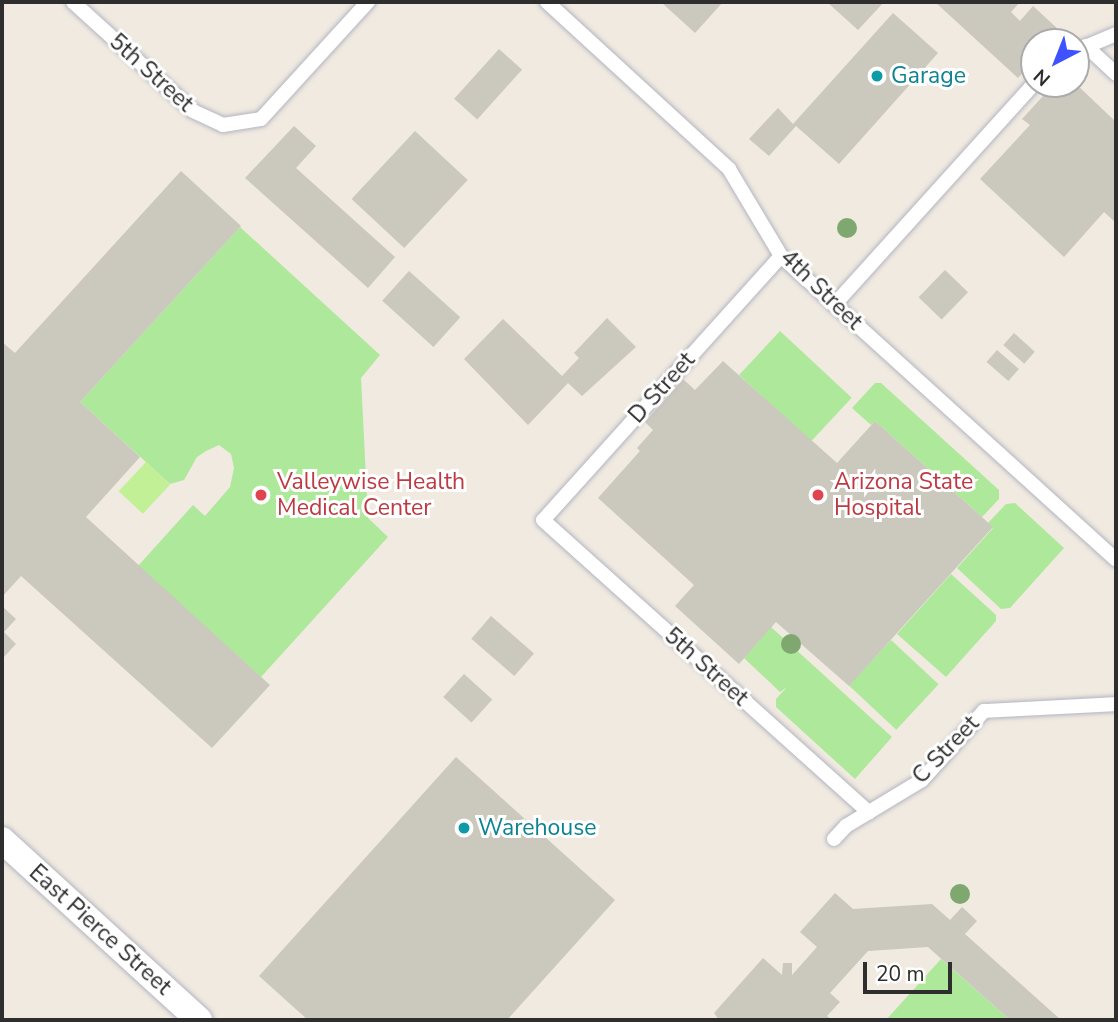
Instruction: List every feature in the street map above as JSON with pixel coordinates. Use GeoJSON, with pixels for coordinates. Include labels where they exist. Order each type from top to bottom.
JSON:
{"type":"FeatureCollection","features":[{"type":"Feature","properties":{"kind":"street","name":"East Pierce Street"},"geometry":{"type":"LineString","coordinates":[[2,840],[199,1020]]}},
{"type":"Feature","properties":{"kind":"lane","name":"5th Street"},"geometry":{"type":"LineString","coordinates":[[73,2],[208,121],[243,124],[261,119],[275,107],[368,2]]}},
{"type":"Feature","properties":{"kind":"lane","name":"4th Street"},"geometry":{"type":"LineString","coordinates":[[547,2],[729,169],[781,256],[1116,560]]}},
{"type":"Feature","properties":{"kind":"lane"},"geometry":{"type":"LineString","coordinates":[[1090,44],[1116,34]]}},
{"type":"Feature","properties":{"kind":"lane"},"geometry":{"type":"LineString","coordinates":[[1090,55],[1116,74]]}},
{"type":"Feature","properties":{"kind":"lane"},"geometry":{"type":"LineString","coordinates":[[834,305],[1021,98]]}},
{"type":"Feature","properties":{"kind":"lane","name":"D Street"},"geometry":{"type":"LineString","coordinates":[[543,520],[781,256]]}},
{"type":"Feature","properties":{"kind":"lane","name":"5th Street"},"geometry":{"type":"LineString","coordinates":[[543,520],[869,813]]}},
{"type":"Feature","properties":{"kind":"lane","name":"C Street"},"geometry":{"type":"LineString","coordinates":[[834,839],[846,825],[922,780],[984,711],[1116,704]]}},
{"type":"Feature","properties":{"kind":"green space"},"geometry":{"type":"Polygon","coordinates":[[[240,227],[380,355],[361,378],[368,518],[388,537],[261,677],[138,566],[193,505],[205,516],[230,487],[234,468],[231,454],[219,445],[206,451],[197,457],[184,480],[170,484],[80,402],[240,227]]]}},
{"type":"Feature","properties":{"kind":"green space"},"geometry":{"type":"Polygon","coordinates":[[[780,331],[852,398],[811,442],[739,375],[780,331]]]}},
{"type":"Feature","properties":{"kind":"green space"},"geometry":{"type":"Polygon","coordinates":[[[875,383],[881,383],[999,490],[999,499],[982,517],[875,421],[871,425],[852,408],[875,383]]]}},
{"type":"Feature","properties":{"kind":"green space"},"geometry":{"type":"Polygon","coordinates":[[[146,462],[170,485],[143,514],[119,491],[146,462]]]}},
{"type":"Feature","properties":{"kind":"green space"},"geometry":{"type":"Polygon","coordinates":[[[1015,503],[1064,548],[1010,608],[1001,609],[957,568],[993,528],[988,523],[1006,504],[1015,503]]]}},
{"type":"Feature","properties":{"kind":"green space"},"geometry":{"type":"Polygon","coordinates":[[[951,574],[996,615],[996,621],[946,677],[897,634],[951,574]]]}},
{"type":"Feature","properties":{"kind":"green space"},"geometry":{"type":"Polygon","coordinates":[[[771,627],[892,737],[855,779],[776,707],[776,699],[787,687],[780,692],[744,658],[771,627]]]}},
{"type":"Feature","properties":{"kind":"green space"},"geometry":{"type":"Polygon","coordinates":[[[891,640],[939,684],[896,730],[849,685],[891,640]]]}},
{"type":"Feature","properties":{"kind":"green space"},"geometry":{"type":"Polygon","coordinates":[[[941,959],[1010,1020],[886,1020],[941,959]]]}},
{"type":"Feature","properties":{"kind":"building"},"geometry":{"type":"Polygon","coordinates":[[[661,2],[723,2],[695,33],[661,2]]]}},
{"type":"Feature","properties":{"kind":"building"},"geometry":{"type":"Polygon","coordinates":[[[827,2],[884,2],[858,30],[827,2]]]}},
{"type":"Feature","properties":{"kind":"building"},"geometry":{"type":"Polygon","coordinates":[[[935,2],[1020,2],[1011,12],[1020,21],[1033,6],[1057,28],[1020,28],[1018,78],[935,2]]]}},
{"type":"Feature","properties":{"kind":"building","name":"Garage"},"geometry":{"type":"Polygon","coordinates":[[[893,13],[938,53],[839,164],[796,126],[769,156],[749,139],[778,108],[793,124],[893,13]]]}},
{"type":"Feature","properties":{"kind":"building"},"geometry":{"type":"Polygon","coordinates":[[[499,49],[522,70],[477,120],[454,99],[499,49]]]}},
{"type":"Feature","properties":{"kind":"building"},"geometry":{"type":"Polygon","coordinates":[[[1090,97],[1116,122],[1116,223],[1104,212],[1064,257],[980,179],[1030,125],[1022,119],[1041,98],[1090,97]]]}},
{"type":"Feature","properties":{"kind":"building"},"geometry":{"type":"Polygon","coordinates":[[[294,126],[316,146],[296,168],[395,257],[368,288],[245,178],[294,126]]]}},
{"type":"Feature","properties":{"kind":"building"},"geometry":{"type":"Polygon","coordinates":[[[415,131],[468,180],[404,248],[352,199],[415,131]]]}},
{"type":"Feature","properties":{"kind":"building"},"geometry":{"type":"Polygon","coordinates":[[[181,171],[241,226],[80,402],[140,457],[86,517],[270,685],[212,748],[21,576],[2,597],[2,342],[15,353],[181,171]]]}},
{"type":"Feature","properties":{"kind":"building"},"geometry":{"type":"Polygon","coordinates":[[[945,270],[968,292],[942,320],[919,297],[945,270]]]}},
{"type":"Feature","properties":{"kind":"building"},"geometry":{"type":"Polygon","coordinates":[[[409,271],[460,317],[434,347],[382,301],[409,271]]]}},
{"type":"Feature","properties":{"kind":"building"},"geometry":{"type":"Polygon","coordinates":[[[607,318],[636,347],[582,396],[568,383],[528,425],[464,359],[503,319],[562,376],[579,358],[574,353],[607,318]]]}},
{"type":"Feature","properties":{"kind":"building"},"geometry":{"type":"Polygon","coordinates":[[[1014,333],[1035,352],[1024,364],[1003,345],[1014,333]]]}},
{"type":"Feature","properties":{"kind":"building"},"geometry":{"type":"Polygon","coordinates":[[[997,350],[1019,369],[1008,381],[987,362],[997,350]]]}},
{"type":"Feature","properties":{"kind":"building"},"geometry":{"type":"Polygon","coordinates":[[[723,361],[837,463],[875,421],[993,527],[849,686],[776,622],[739,664],[675,606],[694,585],[598,498],[640,451],[637,448],[653,430],[645,422],[683,379],[695,390],[723,361]]]}},
{"type":"Feature","properties":{"kind":"building"},"geometry":{"type":"Polygon","coordinates":[[[2,606],[16,619],[4,632],[16,644],[2,659],[2,606]]]}},
{"type":"Feature","properties":{"kind":"building"},"geometry":{"type":"Polygon","coordinates":[[[491,616],[534,653],[514,676],[471,639],[491,616]]]}},
{"type":"Feature","properties":{"kind":"building"},"geometry":{"type":"Polygon","coordinates":[[[464,674],[492,699],[471,722],[443,697],[464,674]]]}},
{"type":"Feature","properties":{"kind":"building","name":"Warehouse"},"geometry":{"type":"Polygon","coordinates":[[[456,757],[615,900],[507,1020],[308,1020],[259,976],[456,757]]]}},
{"type":"Feature","properties":{"kind":"building"},"geometry":{"type":"Polygon","coordinates":[[[835,893],[853,909],[932,904],[950,920],[962,907],[977,921],[965,934],[1061,1020],[1010,1020],[928,947],[868,951],[830,993],[840,1002],[827,1016],[832,1020],[719,1020],[714,1013],[763,958],[782,975],[783,963],[792,963],[792,975],[817,947],[800,932],[835,893]]]}},
{"type":"Feature","properties":{"kind":"place","name":"Garage"},"geometry":{"type":"Point","coordinates":[877,76]}},
{"type":"Feature","properties":{"kind":"place","name":"Valleywise Health Medical Center"},"geometry":{"type":"Point","coordinates":[261,495]}},
{"type":"Feature","properties":{"kind":"place","name":"Arizona State Hospital"},"geometry":{"type":"Point","coordinates":[818,495]}},
{"type":"Feature","properties":{"kind":"place","name":"Warehouse"},"geometry":{"type":"Point","coordinates":[464,828]}}]}
